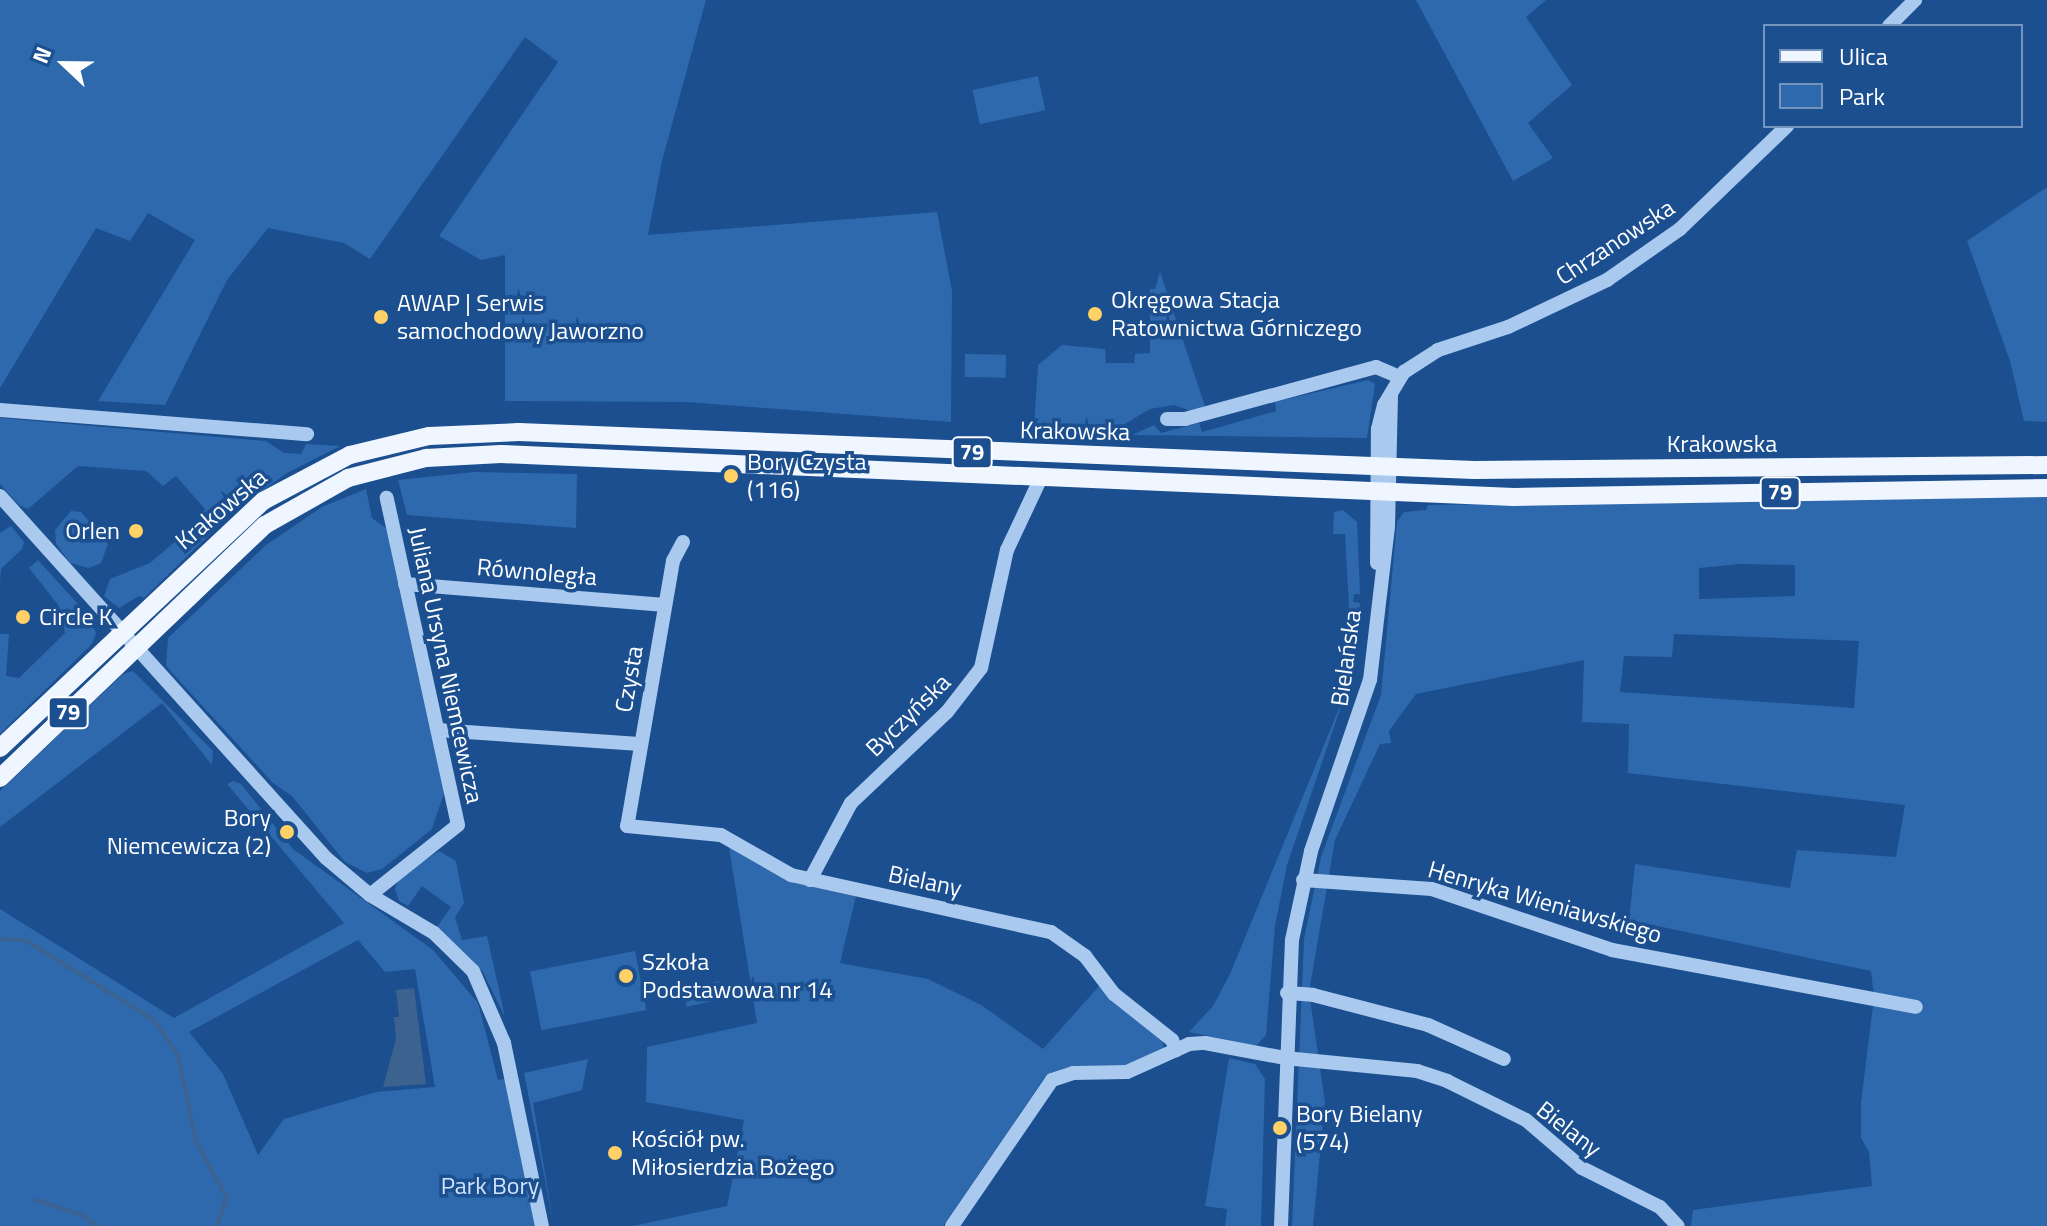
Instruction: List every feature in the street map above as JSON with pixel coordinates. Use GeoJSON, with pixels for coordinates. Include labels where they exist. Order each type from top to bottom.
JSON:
{"type":"FeatureCollection","features":[{"type":"Feature","properties":{"kind":"main road","name":"Krakowska"},"geometry":{"type":"LineString","coordinates":[[120,632],[240,518],[286,485],[350,455],[429,436],[519,432],[1384,467],[2047,465]]}},
{"type":"Feature","properties":{"kind":"main road","name":"Krakowska"},"geometry":{"type":"LineString","coordinates":[[135,648],[265,525],[326,487],[400,462],[501,454],[1382,494],[1583,497],[2047,488]]}},
{"type":"Feature","properties":{"kind":"main road","name":"79"},"geometry":{"type":"LineString","coordinates":[[0,748],[120,632]]}},
{"type":"Feature","properties":{"kind":"main road","name":"79"},"geometry":{"type":"LineString","coordinates":[[0,778],[135,648]]}},
{"type":"Feature","properties":{"kind":"street"},"geometry":{"type":"LineString","coordinates":[[1891,24],[1915,0]]}},
{"type":"Feature","properties":{"kind":"street","name":"Chrzanowska"},"geometry":{"type":"LineString","coordinates":[[1382,494],[1391,395],[1400,377],[1429,354],[1508,327],[1607,280],[1680,229],[1785,128]]}},
{"type":"Feature","properties":{"kind":"street"},"geometry":{"type":"LineString","coordinates":[[1167,419],[1185,419],[1376,367],[1400,377]]}},
{"type":"Feature","properties":{"kind":"street","name":"Krakowska"},"geometry":{"type":"LineString","coordinates":[[0,410],[307,434]]}},
{"type":"Feature","properties":{"kind":"street","name":"Byczyńska"},"geometry":{"type":"LineString","coordinates":[[810,880],[851,803],[947,712],[981,668],[1007,550],[1040,480]]}},
{"type":"Feature","properties":{"kind":"street","name":"Bielańska"},"geometry":{"type":"LineString","coordinates":[[1285,1058],[1287,993],[1303,880],[1370,680],[1382,494]]}},
{"type":"Feature","properties":{"kind":"street"},"geometry":{"type":"LineString","coordinates":[[0,496],[320,852],[370,895],[434,933],[482,986],[504,1043],[542,1226]]}},
{"type":"Feature","properties":{"kind":"street","name":"Juliana Ursyna Niemcewicza"},"geometry":{"type":"LineString","coordinates":[[370,895],[458,825],[387,498]]}},
{"type":"Feature","properties":{"kind":"street","name":"Czysta"},"geometry":{"type":"LineString","coordinates":[[627,826],[673,561],[683,542]]}},
{"type":"Feature","properties":{"kind":"street","name":"Równoległa"},"geometry":{"type":"LineString","coordinates":[[405,584],[665,605]]}},
{"type":"Feature","properties":{"kind":"street"},"geometry":{"type":"LineString","coordinates":[[438,730],[640,744]]}},
{"type":"Feature","properties":{"kind":"street","name":"Bielany"},"geometry":{"type":"LineString","coordinates":[[627,826],[735,839],[777,868],[810,880],[1051,932],[1085,956],[1114,994],[1172,1040],[1176,1050]]}},
{"type":"Feature","properties":{"kind":"street","name":"Henryka Wieniawskiego"},"geometry":{"type":"LineString","coordinates":[[1303,880],[1432,889],[1612,950],[1916,1007]]}},
{"type":"Feature","properties":{"kind":"street"},"geometry":{"type":"LineString","coordinates":[[1287,993],[1313,995],[1428,1025],[1504,1059]]}},
{"type":"Feature","properties":{"kind":"street","name":"Bielany"},"geometry":{"type":"LineString","coordinates":[[952,1226],[1052,1080],[1073,1073],[1127,1072],[1176,1050],[1205,1043],[1285,1058],[1417,1071],[1447,1081],[1526,1120],[1582,1168],[1660,1207],[1678,1226]]}},
{"type":"Feature","properties":{"kind":"street"},"geometry":{"type":"LineString","coordinates":[[1281,1226],[1285,1058]]}},
{"type":"Feature","properties":{"kind":"green space"},"geometry":{"type":"Polygon","coordinates":[[[0,0],[706,0],[662,161],[648,235],[937,212],[952,291],[951,422],[686,402],[505,401],[505,255],[481,260],[439,236],[558,62],[525,37],[370,259],[344,243],[268,228],[227,280],[165,405],[98,401],[195,240],[148,213],[130,241],[96,228],[0,388],[0,0]]]}},
{"type":"Feature","properties":{"kind":"green space"},"geometry":{"type":"Polygon","coordinates":[[[1416,0],[1546,0],[1526,17],[1572,85],[1528,123],[1553,158],[1513,181],[1416,0]]]}},
{"type":"Feature","properties":{"kind":"green space"},"geometry":{"type":"Polygon","coordinates":[[[1038,76],[1045,110],[980,124],[972,90],[1038,76]]]}},
{"type":"Feature","properties":{"kind":"green space"},"geometry":{"type":"Polygon","coordinates":[[[2047,187],[2047,422],[2024,421],[2010,361],[1967,241],[2047,187]]]}},
{"type":"Feature","properties":{"kind":"green space"},"geometry":{"type":"Polygon","coordinates":[[[1160,272],[1205,406],[1191,411],[1174,405],[1150,409],[1113,431],[1034,428],[1038,365],[1062,345],[1105,349],[1106,363],[1134,363],[1135,354],[1150,353],[1150,289],[1155,289],[1160,272]]]}},
{"type":"Feature","properties":{"kind":"green space"},"geometry":{"type":"Polygon","coordinates":[[[965,354],[1006,355],[1006,378],[965,377],[965,354]]]}},
{"type":"Feature","properties":{"kind":"green space"},"geometry":{"type":"Polygon","coordinates":[[[1368,380],[1375,384],[1367,438],[1132,435],[1154,425],[1161,433],[1199,423],[1202,432],[1276,411],[1275,402],[1368,380]]]}},
{"type":"Feature","properties":{"kind":"green space"},"geometry":{"type":"Polygon","coordinates":[[[0,418],[266,441],[284,453],[301,454],[306,444],[340,446],[287,473],[235,510],[144,598],[139,596],[119,608],[104,596],[110,579],[150,563],[196,524],[205,509],[176,476],[163,486],[146,471],[78,466],[28,509],[19,505],[0,484],[0,418]]]}},
{"type":"Feature","properties":{"kind":"green space"},"geometry":{"type":"Polygon","coordinates":[[[474,472],[577,474],[576,528],[407,515],[398,480],[474,472]]]}},
{"type":"Feature","properties":{"kind":"green space"},"geometry":{"type":"Polygon","coordinates":[[[366,489],[372,518],[386,528],[444,793],[432,829],[382,869],[367,873],[345,862],[292,796],[273,783],[166,666],[168,638],[266,545],[322,507],[366,489]]]}},
{"type":"Feature","properties":{"kind":"green space"},"geometry":{"type":"Polygon","coordinates":[[[2047,497],[2047,1226],[1691,1226],[1693,1210],[1872,1186],[1869,1152],[1861,1138],[1861,1103],[1874,997],[1871,971],[1629,920],[1635,864],[1790,888],[1797,850],[1896,857],[1905,805],[1628,773],[1629,724],[1582,722],[1584,660],[1416,694],[1389,731],[1391,743],[1380,744],[1335,840],[1309,992],[1325,1102],[1313,1226],[1292,1226],[1304,939],[1321,857],[1381,695],[1397,522],[1404,512],[1426,510],[1428,505],[2047,497]],[[1740,564],[1699,568],[1699,599],[1795,596],[1795,565],[1740,564]],[[1674,634],[1672,657],[1624,656],[1620,692],[1854,708],[1859,641],[1674,634]]]}},
{"type":"Feature","properties":{"kind":"green space"},"geometry":{"type":"Polygon","coordinates":[[[1343,510],[1357,522],[1360,594],[1354,594],[1353,602],[1360,603],[1358,629],[1350,625],[1345,534],[1333,534],[1334,512],[1343,510]]]}},
{"type":"Feature","properties":{"kind":"green space"},"geometry":{"type":"Polygon","coordinates":[[[71,511],[81,512],[108,544],[101,563],[89,568],[70,563],[56,544],[55,530],[71,511]]]}},
{"type":"Feature","properties":{"kind":"green space"},"geometry":{"type":"Polygon","coordinates":[[[11,526],[24,542],[22,549],[1,569],[0,582],[0,533],[11,526]]]}},
{"type":"Feature","properties":{"kind":"green space"},"geometry":{"type":"Polygon","coordinates":[[[38,560],[88,615],[96,633],[92,644],[0,734],[0,634],[9,634],[6,676],[19,678],[65,633],[59,606],[29,568],[38,560]]]}},
{"type":"Feature","properties":{"kind":"green space"},"geometry":{"type":"Polygon","coordinates":[[[133,671],[213,751],[212,765],[162,703],[0,827],[0,791],[123,674],[133,671]]]}},
{"type":"Feature","properties":{"kind":"green space"},"geometry":{"type":"Polygon","coordinates":[[[1347,689],[1287,865],[1275,926],[1266,1035],[1256,1046],[1189,1032],[1213,1006],[1230,974],[1347,689]]]}},
{"type":"Feature","properties":{"kind":"green space","name":"Park Bory"},"geometry":{"type":"Polygon","coordinates":[[[233,781],[241,784],[293,849],[433,950],[478,1003],[498,1080],[505,1079],[535,1226],[0,1226],[0,909],[174,1018],[344,923],[227,784],[233,781]],[[358,940],[189,1032],[223,1074],[258,1155],[284,1119],[376,1092],[435,1087],[415,969],[385,972],[358,940]]]}},
{"type":"Feature","properties":{"kind":"green space"},"geometry":{"type":"Polygon","coordinates":[[[728,841],[815,887],[856,896],[840,963],[928,979],[981,1005],[1043,1049],[1100,985],[1162,1038],[1164,1049],[1126,1065],[1072,1066],[1047,1074],[943,1226],[633,1226],[727,1206],[744,1120],[646,1102],[647,1047],[757,1023],[728,841]]]}},
{"type":"Feature","properties":{"kind":"green space"},"geometry":{"type":"Polygon","coordinates":[[[439,851],[456,861],[464,903],[455,917],[462,940],[487,936],[505,1017],[483,972],[437,927],[451,907],[422,886],[408,906],[399,901],[395,889],[400,876],[439,851]]]}},
{"type":"Feature","properties":{"kind":"green space"},"geometry":{"type":"Polygon","coordinates":[[[635,951],[646,1010],[541,1030],[530,971],[635,951]]]}},
{"type":"Feature","properties":{"kind":"green space"},"geometry":{"type":"Polygon","coordinates":[[[719,981],[723,999],[687,1007],[683,989],[719,981]]]}},
{"type":"Feature","properties":{"kind":"green space"},"geometry":{"type":"Polygon","coordinates":[[[1229,1058],[1255,1064],[1265,1079],[1261,1226],[1225,1226],[1227,1209],[1205,1206],[1229,1058]]]}},
{"type":"Feature","properties":{"kind":"green space"},"geometry":{"type":"Polygon","coordinates":[[[588,1059],[582,1090],[533,1103],[554,1226],[524,1073],[588,1059]]]}},
{"type":"Feature","properties":{"kind":"shaded area"},"geometry":{"type":"Polygon","coordinates":[[[414,988],[426,1084],[383,1087],[396,1039],[394,1017],[399,1017],[396,990],[414,988]]]}},
{"type":"Feature","properties":{"kind":"waterway"},"geometry":{"type":"LineString","coordinates":[[0,939],[25,940],[154,1020],[178,1055],[196,1142],[227,1198],[217,1226]]}},
{"type":"Feature","properties":{"kind":"waterway"},"geometry":{"type":"LineString","coordinates":[[36,1200],[82,1215],[97,1226]]}},
{"type":"Feature","properties":{"kind":"place","name":"Okręgowa Stacja Ratownictwa Górniczego"},"geometry":{"type":"Point","coordinates":[1095,314]}},
{"type":"Feature","properties":{"kind":"place","name":"AWAP | Serwis samochodowy Jaworzno"},"geometry":{"type":"Point","coordinates":[381,317]}},
{"type":"Feature","properties":{"kind":"place","name":"Bory Czysta (116)"},"geometry":{"type":"Point","coordinates":[731,476]}},
{"type":"Feature","properties":{"kind":"place","name":"Orlen"},"geometry":{"type":"Point","coordinates":[136,531]}},
{"type":"Feature","properties":{"kind":"place","name":"Circle K"},"geometry":{"type":"Point","coordinates":[23,617]}},
{"type":"Feature","properties":{"kind":"place","name":"Bory Niemcewicza (2)"},"geometry":{"type":"Point","coordinates":[287,832]}},
{"type":"Feature","properties":{"kind":"place","name":"Szkoła Podstawowa nr 14"},"geometry":{"type":"Point","coordinates":[626,976]}},
{"type":"Feature","properties":{"kind":"place","name":"Bory Bielany (574)"},"geometry":{"type":"Point","coordinates":[1280,1128]}},
{"type":"Feature","properties":{"kind":"place","name":"Kościół pw. Miłosierdzia Bożego"},"geometry":{"type":"Point","coordinates":[615,1153]}}]}
